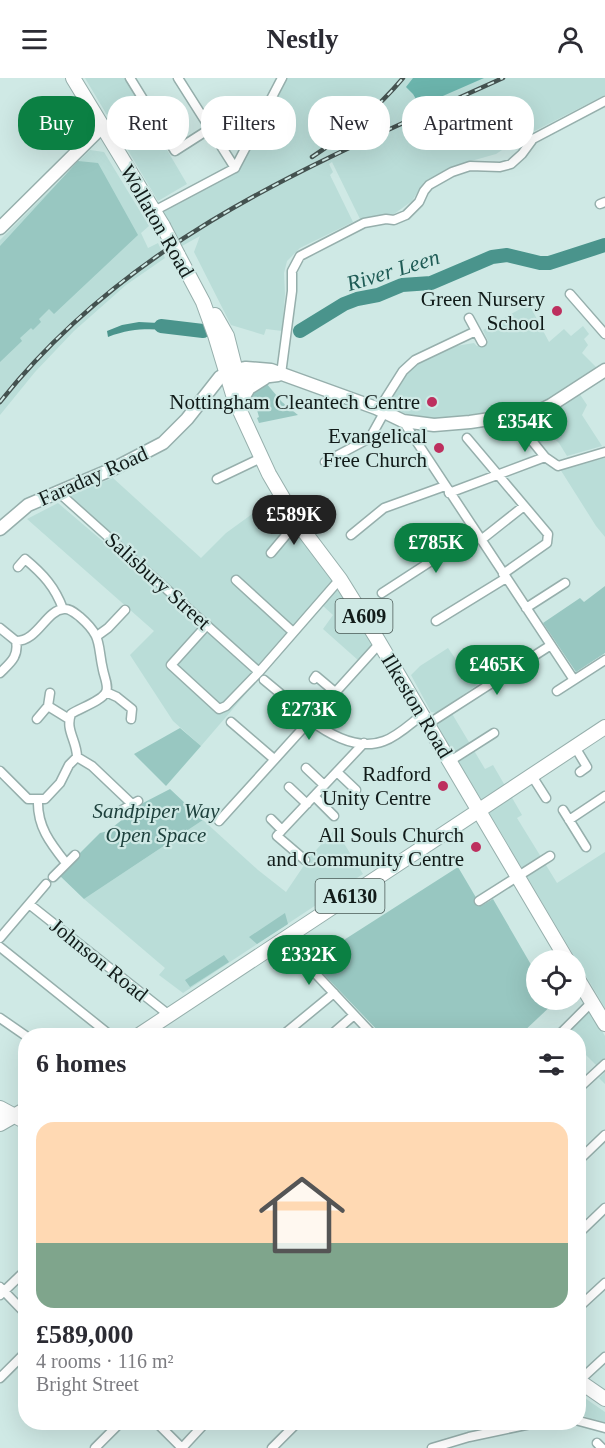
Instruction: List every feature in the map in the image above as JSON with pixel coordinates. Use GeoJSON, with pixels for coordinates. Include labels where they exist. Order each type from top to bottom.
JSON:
{"type":"FeatureCollection","features":[{"type":"Feature","properties":{"kind":"main road","name":"Wollaton Road"},"geometry":{"type":"LineString","coordinates":[[73,78],[163,226],[203,302],[235,375],[243,398],[248,424]]}},
{"type":"Feature","properties":{"kind":"main road","name":"Wollaton Road"},"geometry":{"type":"LineString","coordinates":[[203,302],[218,319],[227,336],[232,352],[240,411],[248,424]]}},
{"type":"Feature","properties":{"kind":"main road","name":"Ilkeston Road"},"geometry":{"type":"LineString","coordinates":[[248,424],[261,458],[297,522],[340,579],[380,643],[561,950]]}},
{"type":"Feature","properties":{"kind":"main road","name":"A6130"},"geometry":{"type":"LineString","coordinates":[[149,1028],[605,727]]}},
{"type":"Feature","properties":{"kind":"main road"},"geometry":{"type":"LineString","coordinates":[[586,992],[605,1024]]}},
{"type":"Feature","properties":{"kind":"main road"},"geometry":{"type":"LineString","coordinates":[[0,1108],[18,1118]]}},
{"type":"Feature","properties":{"kind":"main road"},"geometry":{"type":"LineString","coordinates":[[0,1124],[18,1119]]}},
{"type":"Feature","properties":{"kind":"main road"},"geometry":{"type":"LineString","coordinates":[[586,1386],[605,1398]]}},
{"type":"Feature","properties":{"kind":"street"},"geometry":{"type":"LineString","coordinates":[[130,78],[176,151],[201,135]]}},
{"type":"Feature","properties":{"kind":"street"},"geometry":{"type":"LineString","coordinates":[[178,78],[201,113]]}},
{"type":"Feature","properties":{"kind":"street"},"geometry":{"type":"LineString","coordinates":[[272,78],[277,87]]}},
{"type":"Feature","properties":{"kind":"street"},"geometry":{"type":"LineString","coordinates":[[154,211],[235,168],[282,78]]}},
{"type":"Feature","properties":{"kind":"street"},"geometry":{"type":"LineString","coordinates":[[281,374],[292,291],[292,271],[300,256],[364,224],[386,219],[394,220],[406,215],[419,202],[429,185],[452,172],[470,166],[500,167],[511,164],[533,139],[605,101]]}},
{"type":"Feature","properties":{"kind":"street"},"geometry":{"type":"LineString","coordinates":[[0,228],[102,128]]}},
{"type":"Feature","properties":{"kind":"street"},"geometry":{"type":"LineString","coordinates":[[224,150],[235,168]]}},
{"type":"Feature","properties":{"kind":"street"},"geometry":{"type":"LineString","coordinates":[[575,295],[605,334]]}},
{"type":"Feature","properties":{"kind":"street"},"geometry":{"type":"LineString","coordinates":[[469,318],[482,342]]}},
{"type":"Feature","properties":{"kind":"street"},"geometry":{"type":"LineString","coordinates":[[325,462],[370,438],[403,371],[415,360],[476,331]]}},
{"type":"Feature","properties":{"kind":"street"},"geometry":{"type":"LineString","coordinates":[[235,375],[271,370],[382,410],[403,421],[424,425],[443,425],[537,412],[605,370]]}},
{"type":"Feature","properties":{"kind":"street","name":"Faraday Road"},"geometry":{"type":"LineString","coordinates":[[0,529],[28,505],[115,468],[164,443],[208,394],[235,375],[250,378],[281,374]]}},
{"type":"Feature","properties":{"kind":"street"},"geometry":{"type":"LineString","coordinates":[[243,398],[249,388],[266,377]]}},
{"type":"Feature","properties":{"kind":"street"},"geometry":{"type":"LineString","coordinates":[[512,416],[545,457],[558,466],[605,452]]}},
{"type":"Feature","properties":{"kind":"street"},"geometry":{"type":"LineString","coordinates":[[403,421],[574,680]]}},
{"type":"Feature","properties":{"kind":"street"},"geometry":{"type":"LineString","coordinates":[[436,621],[505,576],[548,540],[548,534],[467,438]]}},
{"type":"Feature","properties":{"kind":"street"},"geometry":{"type":"LineString","coordinates":[[351,535],[384,508],[545,457]]}},
{"type":"Feature","properties":{"kind":"street"},"geometry":{"type":"LineString","coordinates":[[217,479],[261,458]]}},
{"type":"Feature","properties":{"kind":"street","name":"Salisbury Street"},"geometry":{"type":"LineString","coordinates":[[57,491],[310,720],[328,734],[364,743]]}},
{"type":"Feature","properties":{"kind":"street"},"geometry":{"type":"LineString","coordinates":[[381,592],[478,536],[524,506]]}},
{"type":"Feature","properties":{"kind":"street"},"geometry":{"type":"LineString","coordinates":[[271,553],[297,522]]}},
{"type":"Feature","properties":{"kind":"street"},"geometry":{"type":"LineString","coordinates":[[18,567],[25,559],[36,568],[51,584],[63,609]]}},
{"type":"Feature","properties":{"kind":"street"},"geometry":{"type":"LineString","coordinates":[[207,625],[171,665],[219,709],[226,706],[261,676],[293,632],[340,579]]}},
{"type":"Feature","properties":{"kind":"street"},"geometry":{"type":"LineString","coordinates":[[236,580],[293,632]]}},
{"type":"Feature","properties":{"kind":"street"},"geometry":{"type":"LineString","coordinates":[[526,608],[565,583]]}},
{"type":"Feature","properties":{"kind":"street"},"geometry":{"type":"LineString","coordinates":[[0,771],[28,799],[45,798],[52,792],[66,774],[69,765],[77,757],[77,750],[68,725],[71,714],[99,699],[106,692],[107,687],[97,636],[70,610],[63,609],[28,639],[16,641]]}},
{"type":"Feature","properties":{"kind":"street"},"geometry":{"type":"LineString","coordinates":[[97,636],[118,625],[125,610]]}},
{"type":"Feature","properties":{"kind":"street"},"geometry":{"type":"LineString","coordinates":[[0,628],[16,641],[18,650],[15,658],[0,673]]}},
{"type":"Feature","properties":{"kind":"street"},"geometry":{"type":"LineString","coordinates":[[219,821],[380,643]]}},
{"type":"Feature","properties":{"kind":"street"},"geometry":{"type":"LineString","coordinates":[[305,860],[277,836],[364,743],[373,744],[389,739],[551,645]]}},
{"type":"Feature","properties":{"kind":"street"},"geometry":{"type":"LineString","coordinates":[[557,691],[605,660]]}},
{"type":"Feature","properties":{"kind":"street"},"geometry":{"type":"LineString","coordinates":[[315,677],[335,692]]}},
{"type":"Feature","properties":{"kind":"street"},"geometry":{"type":"LineString","coordinates":[[106,692],[135,707],[131,719]]}},
{"type":"Feature","properties":{"kind":"street"},"geometry":{"type":"LineString","coordinates":[[36,719],[48,706],[50,693]]}},
{"type":"Feature","properties":{"kind":"street"},"geometry":{"type":"LineString","coordinates":[[48,706],[69,719]]}},
{"type":"Feature","properties":{"kind":"street"},"geometry":{"type":"LineString","coordinates":[[231,722],[274,759]]}},
{"type":"Feature","properties":{"kind":"street"},"geometry":{"type":"LineString","coordinates":[[450,761],[476,740],[494,733]]}},
{"type":"Feature","properties":{"kind":"street"},"geometry":{"type":"LineString","coordinates":[[575,747],[587,767],[580,772]]}},
{"type":"Feature","properties":{"kind":"street"},"geometry":{"type":"LineString","coordinates":[[77,757],[92,766],[135,802],[122,810]]}},
{"type":"Feature","properties":{"kind":"street"},"geometry":{"type":"LineString","coordinates":[[306,768],[324,785]]}},
{"type":"Feature","properties":{"kind":"street"},"geometry":{"type":"LineString","coordinates":[[337,772],[356,790]]}},
{"type":"Feature","properties":{"kind":"street"},"geometry":{"type":"LineString","coordinates":[[532,776],[546,798]]}},
{"type":"Feature","properties":{"kind":"street"},"geometry":{"type":"LineString","coordinates":[[289,787],[307,804]]}},
{"type":"Feature","properties":{"kind":"street"},"geometry":{"type":"LineString","coordinates":[[314,796],[334,816]]}},
{"type":"Feature","properties":{"kind":"street"},"geometry":{"type":"LineString","coordinates":[[569,820],[605,796]]}},
{"type":"Feature","properties":{"kind":"street"},"geometry":{"type":"LineString","coordinates":[[38,800],[41,827],[66,863]]}},
{"type":"Feature","properties":{"kind":"street"},"geometry":{"type":"LineString","coordinates":[[562,810],[586,847]]}},
{"type":"Feature","properties":{"kind":"street"},"geometry":{"type":"LineString","coordinates":[[271,819],[282,830]]}},
{"type":"Feature","properties":{"kind":"street"},"geometry":{"type":"LineString","coordinates":[[53,877],[75,855]]}},
{"type":"Feature","properties":{"kind":"street"},"geometry":{"type":"LineString","coordinates":[[479,901],[550,856]]}},
{"type":"Feature","properties":{"kind":"street","name":"Johnson Road"},"geometry":{"type":"LineString","coordinates":[[0,938],[46,884]]}},
{"type":"Feature","properties":{"kind":"street","name":"Johnson Road"},"geometry":{"type":"LineString","coordinates":[[29,904],[164,1011],[167,1016]]}},
{"type":"Feature","properties":{"kind":"street"},"geometry":{"type":"LineString","coordinates":[[284,940],[366,1028]]}},
{"type":"Feature","properties":{"kind":"street"},"geometry":{"type":"LineString","coordinates":[[0,948],[101,1028]]}},
{"type":"Feature","properties":{"kind":"street"},"geometry":{"type":"LineString","coordinates":[[292,1028],[334,993]]}},
{"type":"Feature","properties":{"kind":"street"},"geometry":{"type":"LineString","coordinates":[[566,1028],[592,1002]]}},
{"type":"Feature","properties":{"kind":"street"},"geometry":{"type":"LineString","coordinates":[[339,1028],[354,1015]]}},
{"type":"Feature","properties":{"kind":"street"},"geometry":{"type":"LineString","coordinates":[[0,1018],[18,1030]]}},
{"type":"Feature","properties":{"kind":"street"},"geometry":{"type":"LineString","coordinates":[[586,1082],[605,1064]]}},
{"type":"Feature","properties":{"kind":"street"},"geometry":{"type":"LineString","coordinates":[[586,1153],[605,1135]]}},
{"type":"Feature","properties":{"kind":"street"},"geometry":{"type":"LineString","coordinates":[[586,1226],[605,1208]]}},
{"type":"Feature","properties":{"kind":"street"},"geometry":{"type":"LineString","coordinates":[[18,1277],[1,1291],[18,1307]]}},
{"type":"Feature","properties":{"kind":"street"},"geometry":{"type":"LineString","coordinates":[[586,1300],[605,1283]]}},
{"type":"Feature","properties":{"kind":"street"},"geometry":{"type":"LineString","coordinates":[[586,1375],[605,1357]]}},
{"type":"Feature","properties":{"kind":"street"},"geometry":{"type":"LineString","coordinates":[[0,1378],[18,1360]]}},
{"type":"Feature","properties":{"kind":"street"},"geometry":{"type":"LineString","coordinates":[[586,1423],[605,1428]]}},
{"type":"Feature","properties":{"kind":"street"},"geometry":{"type":"LineString","coordinates":[[95,1448],[113,1430]]}},
{"type":"Feature","properties":{"kind":"street"},"geometry":{"type":"LineString","coordinates":[[164,1430],[183,1448],[199,1430]]}},
{"type":"Feature","properties":{"kind":"street"},"geometry":{"type":"LineString","coordinates":[[272,1448],[290,1430]]}},
{"type":"Feature","properties":{"kind":"street"},"geometry":{"type":"LineString","coordinates":[[432,1448],[502,1430]]}},
{"type":"Feature","properties":{"kind":"shaded area"},"geometry":{"type":"Polygon","coordinates":[[[85,78],[125,78],[136,96],[107,96],[107,115],[85,78]]]}},
{"type":"Feature","properties":{"kind":"shaded area"},"geometry":{"type":"Polygon","coordinates":[[[287,78],[605,78],[605,95],[534,131],[534,96],[402,96],[402,150],[502,150],[496,154],[464,163],[424,182],[412,201],[394,214],[360,219],[332,162],[329,164],[333,172],[330,175],[353,222],[300,248],[287,261],[284,273],[282,331],[266,329],[264,335],[231,325],[194,252],[200,236],[182,246],[163,212],[240,169],[250,150],[296,150],[296,96],[278,96],[287,78]]]}},
{"type":"Feature","properties":{"kind":"shaded area"},"geometry":{"type":"Polygon","coordinates":[[[413,78],[484,78],[443,96],[414,96],[406,87],[413,78]]]}},
{"type":"Feature","properties":{"kind":"shaded area"},"geometry":{"type":"Polygon","coordinates":[[[90,150],[104,152],[149,226],[141,233],[148,248],[158,243],[165,258],[126,285],[74,331],[35,372],[0,415],[0,240],[90,150]]]}},
{"type":"Feature","properties":{"kind":"shaded area"},"geometry":{"type":"Polygon","coordinates":[[[128,150],[167,150],[187,184],[158,201],[128,150]]]}},
{"type":"Feature","properties":{"kind":"shaded area"},"geometry":{"type":"Polygon","coordinates":[[[529,304],[549,342],[564,329],[571,336],[583,326],[589,334],[584,339],[588,345],[582,353],[598,369],[575,387],[587,405],[582,415],[602,446],[567,456],[559,443],[551,436],[538,445],[518,422],[513,409],[439,419],[421,418],[391,409],[392,397],[402,379],[419,363],[456,346],[474,343],[477,346],[488,341],[483,330],[529,304]]]}},
{"type":"Feature","properties":{"kind":"shaded area"},"geometry":{"type":"Polygon","coordinates":[[[139,322],[178,324],[179,331],[135,330],[108,337],[107,331],[139,322]]]}},
{"type":"Feature","properties":{"kind":"shaded area"},"geometry":{"type":"Polygon","coordinates":[[[605,458],[605,537],[560,469],[605,458]]]}},
{"type":"Feature","properties":{"kind":"shaded area"},"geometry":{"type":"Polygon","coordinates":[[[113,478],[201,558],[226,533],[273,499],[346,596],[374,644],[359,661],[323,629],[333,615],[322,605],[201,746],[173,721],[130,655],[154,631],[27,519],[58,503],[201,625],[206,619],[69,495],[113,478]]]}},
{"type":"Feature","properties":{"kind":"shaded area"},"geometry":{"type":"Polygon","coordinates":[[[448,648],[457,661],[471,653],[487,678],[437,713],[431,712],[411,675],[420,666],[448,648]]]}},
{"type":"Feature","properties":{"kind":"shaded area"},"geometry":{"type":"Polygon","coordinates":[[[451,712],[485,769],[493,765],[522,815],[517,818],[557,883],[605,852],[605,1008],[586,976],[586,950],[571,950],[435,722],[451,712]]]}},
{"type":"Feature","properties":{"kind":"shaded area"},"geometry":{"type":"Polygon","coordinates":[[[203,820],[286,892],[309,858],[335,829],[363,874],[183,993],[159,975],[165,968],[84,899],[203,820]]]}},
{"type":"Feature","properties":{"kind":"shaded area"},"geometry":{"type":"Polygon","coordinates":[[[590,1010],[605,1036],[605,1084],[599,1078],[604,1073],[586,1055],[586,1028],[571,1028],[590,1010]]]}},
{"type":"Feature","properties":{"kind":"shaded area"},"geometry":{"type":"Polygon","coordinates":[[[586,1399],[605,1412],[605,1427],[586,1417],[586,1399]]]}},
{"type":"Feature","properties":{"kind":"green space"},"geometry":{"type":"Polygon","coordinates":[[[78,161],[98,163],[138,235],[54,314],[49,309],[39,319],[41,322],[20,338],[22,341],[0,362],[0,246],[78,161]]]}},
{"type":"Feature","properties":{"kind":"green space"},"geometry":{"type":"Polygon","coordinates":[[[266,383],[282,402],[298,415],[259,423],[257,410],[254,411],[251,397],[266,383]]]}},
{"type":"Feature","properties":{"kind":"green space"},"geometry":{"type":"Polygon","coordinates":[[[605,586],[605,653],[576,672],[543,623],[580,598],[584,602],[605,586]]]}},
{"type":"Feature","properties":{"kind":"green space"},"geometry":{"type":"Polygon","coordinates":[[[180,728],[201,746],[166,786],[134,754],[180,728]]]}},
{"type":"Feature","properties":{"kind":"green space","name":"Sandpiper Way Open Space"},"geometry":{"type":"Polygon","coordinates":[[[170,789],[203,820],[84,899],[58,874],[79,858],[78,855],[100,833],[108,831],[143,803],[170,789]]]}},
{"type":"Feature","properties":{"kind":"green space"},"geometry":{"type":"Polygon","coordinates":[[[458,867],[481,906],[493,899],[526,956],[526,1010],[546,1010],[527,1028],[375,1028],[311,961],[458,867]]]}},
{"type":"Feature","properties":{"kind":"green space"},"geometry":{"type":"Polygon","coordinates":[[[285,913],[288,924],[257,944],[249,937],[285,913]]]}},
{"type":"Feature","properties":{"kind":"green space"},"geometry":{"type":"Polygon","coordinates":[[[224,955],[229,962],[190,987],[185,980],[224,955]]]}},
{"type":"Feature","properties":{"kind":"waterway","name":"River Leen"},"geometry":{"type":"LineString","coordinates":[[300,331],[344,304],[378,295],[402,285],[431,283],[492,257],[507,255],[549,263],[605,245]]}},
{"type":"Feature","properties":{"kind":"waterway","name":"River Leen"},"geometry":{"type":"LineString","coordinates":[[161,326],[203,331]]}},
{"type":"Feature","properties":{"kind":"railway"},"geometry":{"type":"LineString","coordinates":[[312,157],[360,121],[403,78]]}},
{"type":"Feature","properties":{"kind":"railway"},"geometry":{"type":"LineString","coordinates":[[0,402],[52,344],[108,293],[168,249],[231,209],[296,174],[503,78]]}},
{"type":"Feature","properties":{"kind":"place","name":"Green Nursery School"},"geometry":{"type":"Point","coordinates":[557,311]}},
{"type":"Feature","properties":{"kind":"place","name":"Nottingham Cleantech Centre"},"geometry":{"type":"Point","coordinates":[432,402]}},
{"type":"Feature","properties":{"kind":"place","name":"Evangelical Free Church"},"geometry":{"type":"Point","coordinates":[439,448]}},
{"type":"Feature","properties":{"kind":"place","name":"Radford Unity Centre"},"geometry":{"type":"Point","coordinates":[443,786]}},
{"type":"Feature","properties":{"kind":"place","name":"All Souls Church and Community Centre"},"geometry":{"type":"Point","coordinates":[476,847]}}]}
